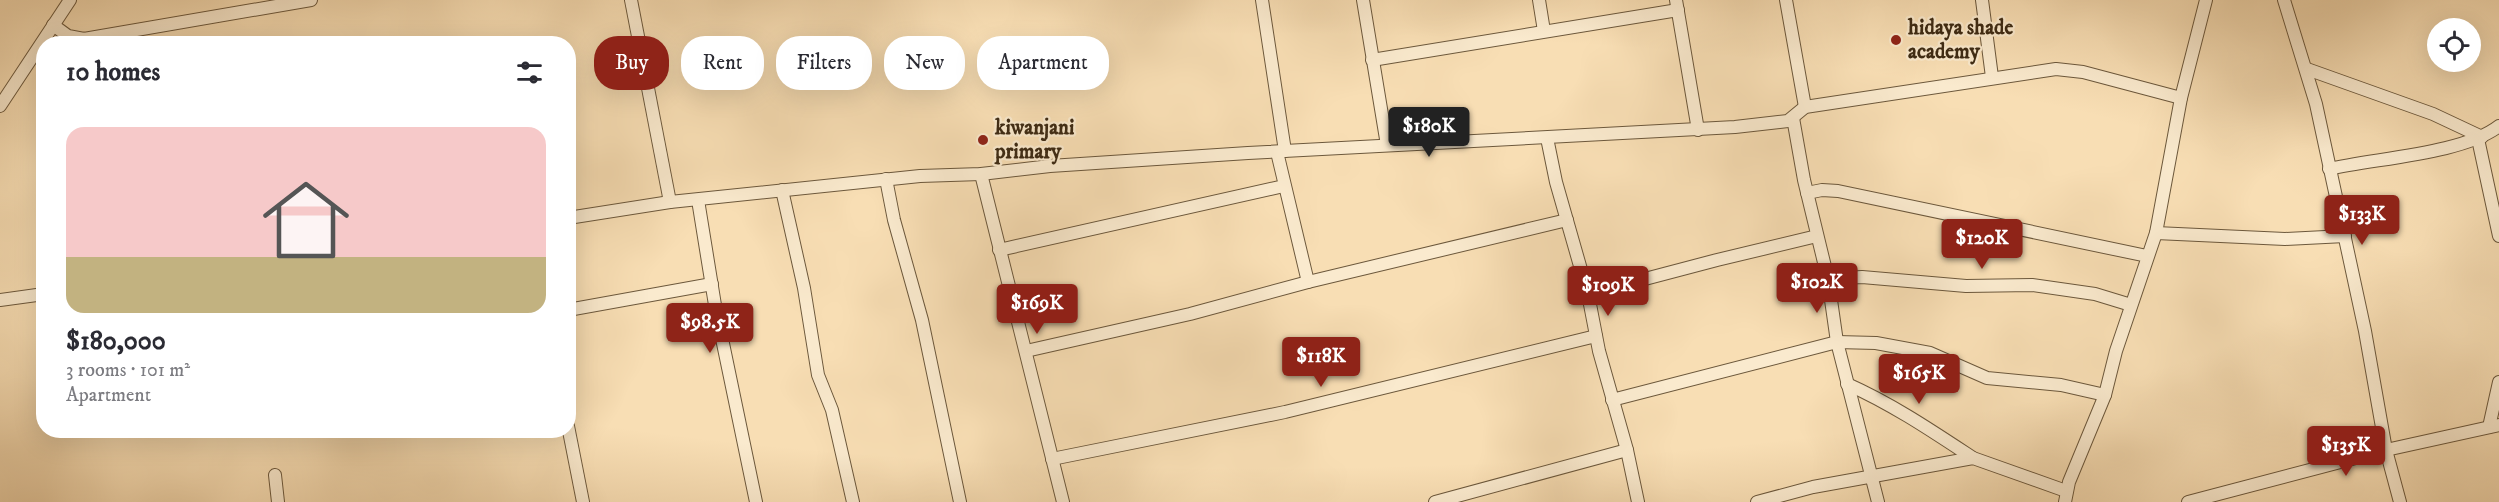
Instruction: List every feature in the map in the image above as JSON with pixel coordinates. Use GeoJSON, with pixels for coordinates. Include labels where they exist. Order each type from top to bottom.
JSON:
{"type":"FeatureCollection","features":[{"type":"Feature","properties":{"kind":"street"},"geometry":{"type":"LineString","coordinates":[[46,36],[70,0]]}},
{"type":"Feature","properties":{"kind":"street"},"geometry":{"type":"LineString","coordinates":[[99,36],[255,5],[311,0]]}},
{"type":"Feature","properties":{"kind":"street"},"geometry":{"type":"LineString","coordinates":[[631,0],[670,202]]}},
{"type":"Feature","properties":{"kind":"street"},"geometry":{"type":"LineString","coordinates":[[1262,0],[1284,186],[1308,282]]}},
{"type":"Feature","properties":{"kind":"street"},"geometry":{"type":"LineString","coordinates":[[1363,0],[1387,145]]}},
{"type":"Feature","properties":{"kind":"street"},"geometry":{"type":"LineString","coordinates":[[1539,0],[1544,31]]}},
{"type":"Feature","properties":{"kind":"street"},"geometry":{"type":"LineString","coordinates":[[1786,0],[1805,107]]}},
{"type":"Feature","properties":{"kind":"street"},"geometry":{"type":"LineString","coordinates":[[1982,0],[1992,77]]}},
{"type":"Feature","properties":{"kind":"street"},"geometry":{"type":"LineString","coordinates":[[1847,384],[1875,396],[1973,458],[2066,496],[2105,395],[2116,351],[2156,233],[2181,98],[2206,0]]}},
{"type":"Feature","properties":{"kind":"street"},"geometry":{"type":"LineString","coordinates":[[2284,0],[2307,69],[2380,407],[2386,450],[2400,502]]}},
{"type":"Feature","properties":{"kind":"street"},"geometry":{"type":"LineString","coordinates":[[1372,60],[1544,31],[1677,5],[1698,130]]}},
{"type":"Feature","properties":{"kind":"street"},"geometry":{"type":"LineString","coordinates":[[53,25],[68,36]]}},
{"type":"Feature","properties":{"kind":"street"},"geometry":{"type":"LineString","coordinates":[[0,106],[36,51]]}},
{"type":"Feature","properties":{"kind":"street"},"geometry":{"type":"LineString","coordinates":[[576,217],[670,202],[886,179],[963,173],[981,174],[1068,165],[1387,145],[1698,130],[1774,123],[1793,118],[1805,107],[2037,70],[2069,69],[2181,98]]}},
{"type":"Feature","properties":{"kind":"street"},"geometry":{"type":"LineString","coordinates":[[2307,69],[2433,114],[2480,138]]}},
{"type":"Feature","properties":{"kind":"street"},"geometry":{"type":"LineString","coordinates":[[1793,118],[1827,279],[1837,342],[1878,502]]}},
{"type":"Feature","properties":{"kind":"street"},"geometry":{"type":"LineString","coordinates":[[2329,169],[2452,146],[2480,138],[2499,126]]}},
{"type":"Feature","properties":{"kind":"street"},"geometry":{"type":"LineString","coordinates":[[1547,138],[1588,294],[1596,336],[1627,450],[1638,502]]}},
{"type":"Feature","properties":{"kind":"street"},"geometry":{"type":"LineString","coordinates":[[2480,138],[2499,236]]}},
{"type":"Feature","properties":{"kind":"street"},"geometry":{"type":"LineString","coordinates":[[981,174],[1063,502]]}},
{"type":"Feature","properties":{"kind":"street"},"geometry":{"type":"LineString","coordinates":[[886,179],[894,220],[924,330],[960,502]]}},
{"type":"Feature","properties":{"kind":"street"},"geometry":{"type":"LineString","coordinates":[[999,250],[1284,186]]}},
{"type":"Feature","properties":{"kind":"street"},"geometry":{"type":"LineString","coordinates":[[782,190],[804,288],[818,375],[832,410],[853,502]]}},
{"type":"Feature","properties":{"kind":"street"},"geometry":{"type":"LineString","coordinates":[[1807,193],[1822,190],[1838,192],[2147,256]]}},
{"type":"Feature","properties":{"kind":"street"},"geometry":{"type":"LineString","coordinates":[[698,200],[712,284],[756,502]]}},
{"type":"Feature","properties":{"kind":"street"},"geometry":{"type":"LineString","coordinates":[[1026,351],[1190,314],[1308,282],[1567,220]]}},
{"type":"Feature","properties":{"kind":"street"},"geometry":{"type":"LineString","coordinates":[[2156,233],[2284,239],[2344,236]]}},
{"type":"Feature","properties":{"kind":"street"},"geometry":{"type":"LineString","coordinates":[[1588,294],[1817,236]]}},
{"type":"Feature","properties":{"kind":"street"},"geometry":{"type":"LineString","coordinates":[[1827,279],[1862,277],[1957,285],[2032,285],[2095,294],[2131,305]]}},
{"type":"Feature","properties":{"kind":"street"},"geometry":{"type":"LineString","coordinates":[[576,309],[712,284]]}},
{"type":"Feature","properties":{"kind":"street"},"geometry":{"type":"LineString","coordinates":[[0,300],[36,295]]}},
{"type":"Feature","properties":{"kind":"street"},"geometry":{"type":"LineString","coordinates":[[1052,459],[1285,412],[1596,336]]}},
{"type":"Feature","properties":{"kind":"street"},"geometry":{"type":"LineString","coordinates":[[1612,400],[1837,342],[1876,343],[1930,353],[1987,378],[2061,386],[2105,395]]}},
{"type":"Feature","properties":{"kind":"street"},"geometry":{"type":"LineString","coordinates":[[2188,502],[2386,450],[2494,426],[2499,382]]}},
{"type":"Feature","properties":{"kind":"street"},"geometry":{"type":"LineString","coordinates":[[570,438],[583,502]]}},
{"type":"Feature","properties":{"kind":"street"},"geometry":{"type":"LineString","coordinates":[[1435,502],[1627,450]]}},
{"type":"Feature","properties":{"kind":"street"},"geometry":{"type":"LineString","coordinates":[[1757,502],[1813,487],[1973,458]]}},
{"type":"Feature","properties":{"kind":"street"},"geometry":{"type":"LineString","coordinates":[[275,475],[278,502]]}},
{"type":"Feature","properties":{"kind":"place","name":"hidaya shade academy"},"geometry":{"type":"Point","coordinates":[1896,40]}},
{"type":"Feature","properties":{"kind":"place","name":"kiwanjani primary"},"geometry":{"type":"Point","coordinates":[983,140]}}]}
